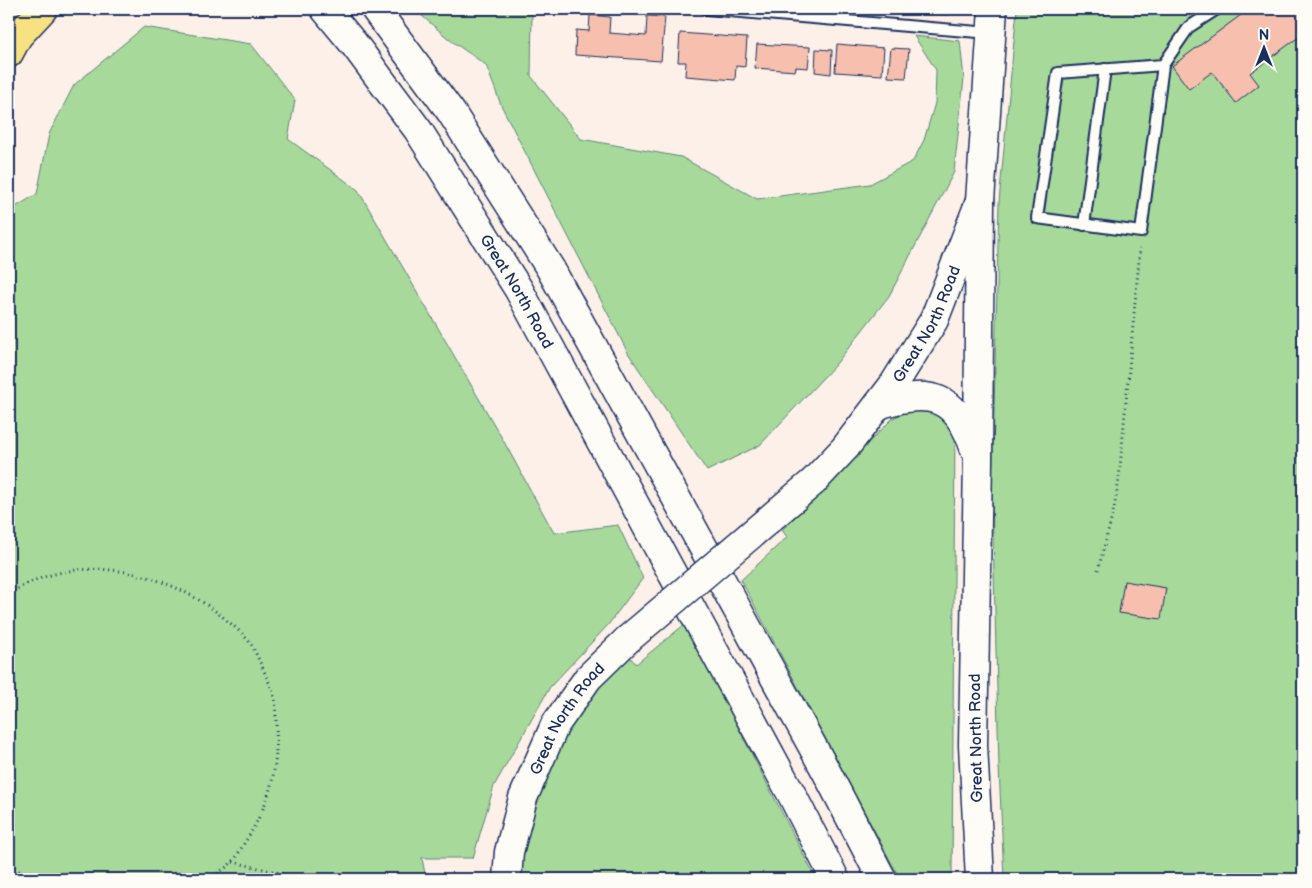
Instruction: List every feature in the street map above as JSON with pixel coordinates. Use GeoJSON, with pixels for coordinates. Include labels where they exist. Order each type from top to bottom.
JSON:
{"type":"FeatureCollection","features":[{"type":"Feature","properties":{"kind":"highway"},"geometry":{"type":"LineString","coordinates":[[9,53],[18,36],[43,9]]}},
{"type":"Feature","properties":{"kind":"main road","name":"Great North Road"},"geometry":{"type":"LineString","coordinates":[[325,9],[354,44],[418,130],[519,290],[792,795],[835,879]]}},
{"type":"Feature","properties":{"kind":"main road"},"geometry":{"type":"LineString","coordinates":[[374,9],[450,112],[550,268],[826,771],[882,879]]}},
{"type":"Feature","properties":{"kind":"main road","name":"Great North Road"},"geometry":{"type":"LineString","coordinates":[[980,879],[973,745],[980,201],[992,21]]}},
{"type":"Feature","properties":{"kind":"main road","name":"Great North Road"},"geometry":{"type":"LineString","coordinates":[[507,879],[510,852],[523,798],[555,725],[588,678],[627,640],[813,482],[845,448],[894,384],[934,320],[980,201]]}},
{"type":"Feature","properties":{"kind":"main road"},"geometry":{"type":"LineString","coordinates":[[878,405],[902,397],[926,396],[946,404],[962,421],[971,439],[978,461]]}},
{"type":"Feature","properties":{"kind":"lane"},"geometry":{"type":"LineString","coordinates":[[706,9],[992,21]]}},
{"type":"Feature","properties":{"kind":"lane"},"geometry":{"type":"LineString","coordinates":[[1162,66],[1058,73],[1037,218],[1142,232],[1162,66],[1189,27],[1217,9]]}},
{"type":"Feature","properties":{"kind":"lane"},"geometry":{"type":"LineString","coordinates":[[1084,225],[1105,70]]}},
{"type":"Feature","properties":{"kind":"path"},"geometry":{"type":"LineString","coordinates":[[1098,570],[1114,508],[1119,479],[1142,232]]}},
{"type":"Feature","properties":{"kind":"path"},"geometry":{"type":"LineString","coordinates":[[9,594],[25,583],[62,572],[99,568],[136,573],[166,583],[203,602],[225,619],[250,643],[275,700],[277,751],[269,796],[255,826],[233,862],[209,879]]}},
{"type":"Feature","properties":{"kind":"path"},"geometry":{"type":"LineString","coordinates":[[233,862],[306,879]]}},
{"type":"Feature","properties":{"kind":"path"},"geometry":{"type":"LineString","coordinates":[[9,869],[56,879]]}},
{"type":"Feature","properties":{"kind":"green space"},"geometry":{"type":"Polygon","coordinates":[[[414,9],[534,9],[532,11],[531,76],[581,139],[681,157],[757,199],[870,184],[913,161],[924,140],[935,103],[936,70],[914,36],[960,41],[964,78],[954,172],[889,296],[836,364],[760,445],[707,471],[628,353],[501,105],[486,65],[450,40],[414,9]]]}},
{"type":"Feature","properties":{"kind":"green space"},"geometry":{"type":"Polygon","coordinates":[[[861,9],[959,9],[946,15],[861,9]]]}},
{"type":"Feature","properties":{"kind":"green space"},"geometry":{"type":"Polygon","coordinates":[[[1017,9],[1303,9],[1303,879],[1004,879],[992,495],[999,202],[1017,9]]]}},
{"type":"Feature","properties":{"kind":"green space"},"geometry":{"type":"Polygon","coordinates":[[[144,27],[251,44],[295,100],[288,139],[358,190],[503,440],[554,533],[618,525],[643,578],[608,625],[550,687],[494,786],[473,858],[422,858],[426,879],[9,879],[9,211],[37,194],[49,134],[74,85],[144,27]]]}},
{"type":"Feature","properties":{"kind":"green space"},"geometry":{"type":"Polygon","coordinates":[[[911,410],[932,411],[955,427],[952,879],[900,879],[741,580],[787,537],[782,530],[893,418],[911,410]]]}},
{"type":"Feature","properties":{"kind":"green space"},"geometry":{"type":"Polygon","coordinates":[[[685,624],[816,879],[519,879],[521,853],[535,798],[558,744],[573,720],[589,697],[614,668],[629,656],[636,664],[685,624]]]}},
{"type":"Feature","properties":{"kind":"building"},"geometry":{"type":"Polygon","coordinates":[[[1249,9],[1303,9],[1303,34],[1250,73],[1259,85],[1236,103],[1212,72],[1189,89],[1172,66],[1249,9]]]}},
{"type":"Feature","properties":{"kind":"building"},"geometry":{"type":"Polygon","coordinates":[[[590,15],[610,17],[609,33],[646,36],[647,16],[665,17],[661,61],[575,55],[576,30],[589,31],[590,15]]]}},
{"type":"Feature","properties":{"kind":"building"},"geometry":{"type":"Polygon","coordinates":[[[680,33],[747,38],[745,67],[736,66],[735,80],[685,76],[686,62],[678,62],[680,33]]]}},
{"type":"Feature","properties":{"kind":"building"},"geometry":{"type":"Polygon","coordinates":[[[757,44],[810,47],[808,68],[796,67],[795,71],[755,68],[757,44]]]}},
{"type":"Feature","properties":{"kind":"building"},"geometry":{"type":"Polygon","coordinates":[[[837,44],[884,48],[882,75],[835,72],[837,44]]]}},
{"type":"Feature","properties":{"kind":"building"},"geometry":{"type":"Polygon","coordinates":[[[891,48],[909,49],[906,78],[888,77],[891,48]]]}},
{"type":"Feature","properties":{"kind":"building"},"geometry":{"type":"Polygon","coordinates":[[[816,49],[832,50],[831,74],[815,72],[816,49]]]}},
{"type":"Feature","properties":{"kind":"building"},"geometry":{"type":"Polygon","coordinates":[[[1124,581],[1166,588],[1161,619],[1119,613],[1124,581]]]}}]}
